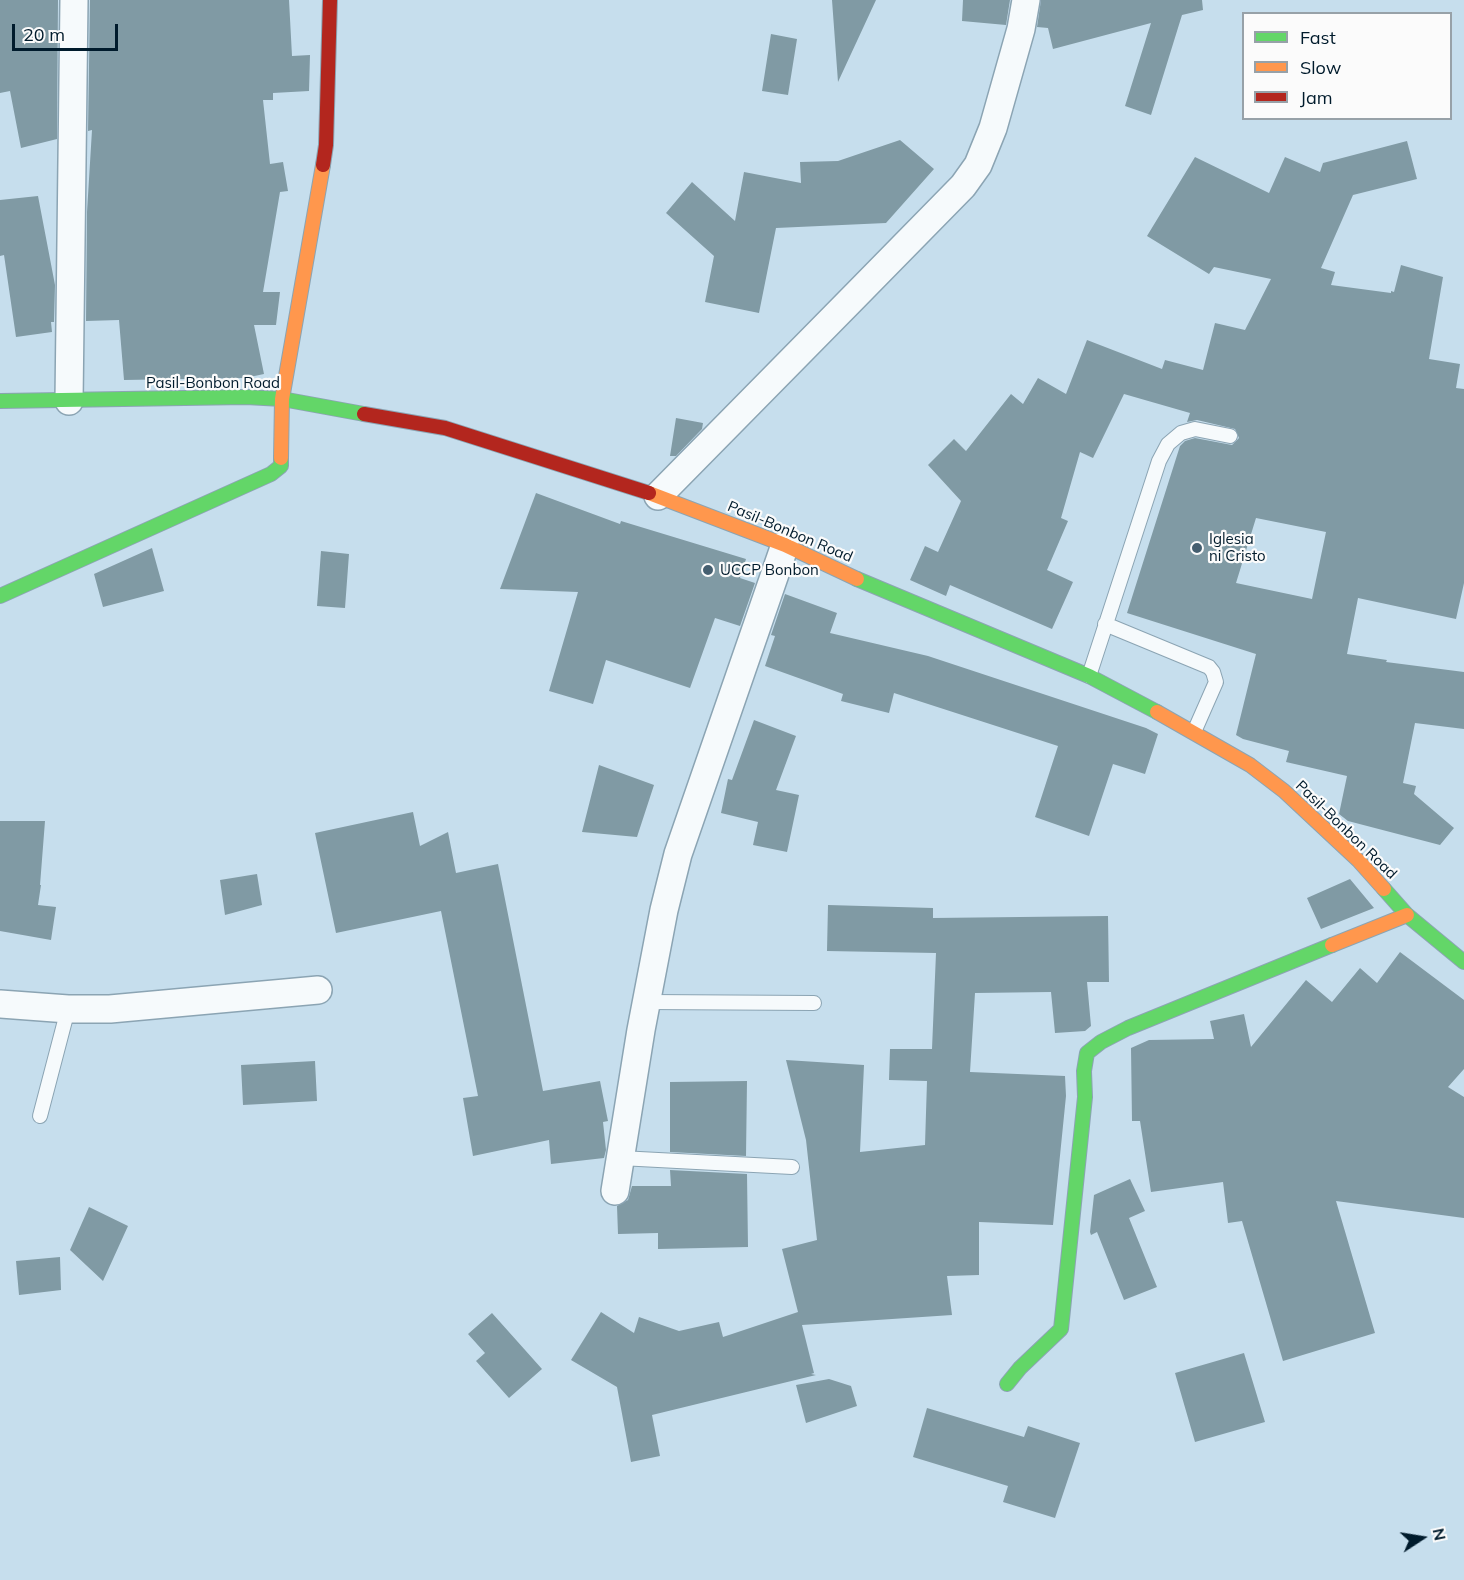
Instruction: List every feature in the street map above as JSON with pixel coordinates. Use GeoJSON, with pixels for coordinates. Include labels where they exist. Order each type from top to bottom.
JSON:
{"type":"FeatureCollection","features":[{"type":"Feature","properties":{"kind":"street"},"geometry":{"type":"LineString","coordinates":[[69,401],[74,0]]}},
{"type":"Feature","properties":{"kind":"street"},"geometry":{"type":"LineString","coordinates":[[0,596],[278,471],[281,466],[282,399],[326,145],[330,0]]}},
{"type":"Feature","properties":{"kind":"street"},"geometry":{"type":"LineString","coordinates":[[658,496],[963,186],[978,165],[993,129],[1021,29],[1026,0]]}},
{"type":"Feature","properties":{"kind":"street","name":"Pasil-Bonbon Road"},"geometry":{"type":"LineString","coordinates":[[0,401],[246,397],[282,399],[445,428],[658,496],[785,545],[876,588],[1089,676],[1194,732],[1250,765],[1284,791],[1359,861],[1407,915],[1464,962]]}},
{"type":"Feature","properties":{"kind":"street"},"geometry":{"type":"LineString","coordinates":[[615,1191],[664,910],[678,854],[785,545]]}},
{"type":"Feature","properties":{"kind":"street"},"geometry":{"type":"LineString","coordinates":[[1007,1384],[1020,1368],[1061,1329],[1085,1097],[1084,1071],[1087,1053],[1101,1042],[1128,1028],[1407,915]]}},
{"type":"Feature","properties":{"kind":"street"},"geometry":{"type":"LineString","coordinates":[[0,1004],[68,1009],[110,1009],[318,990]]}},
{"type":"Feature","properties":{"kind":"lane"},"geometry":{"type":"LineString","coordinates":[[1089,676],[1159,461],[1168,444],[1181,433],[1195,429],[1230,436]]}},
{"type":"Feature","properties":{"kind":"lane"},"geometry":{"type":"LineString","coordinates":[[1106,624],[1214,672],[1216,682],[1194,732]]}},
{"type":"Feature","properties":{"kind":"lane"},"geometry":{"type":"LineString","coordinates":[[647,1002],[813,1004]]}},
{"type":"Feature","properties":{"kind":"lane"},"geometry":{"type":"LineString","coordinates":[[40,1116],[68,1009]]}},
{"type":"Feature","properties":{"kind":"lane"},"geometry":{"type":"LineString","coordinates":[[620,1158],[792,1167]]}},
{"type":"Feature","properties":{"kind":"building"},"geometry":{"type":"Polygon","coordinates":[[[0,0],[58,0],[57,139],[21,148],[10,91],[0,93],[0,0]]]}},
{"type":"Feature","properties":{"kind":"building"},"geometry":{"type":"Polygon","coordinates":[[[90,0],[289,0],[292,56],[310,55],[309,91],[273,93],[273,100],[263,100],[270,164],[283,162],[288,191],[280,192],[263,292],[280,292],[276,325],[254,325],[264,374],[245,378],[124,380],[119,320],[86,321],[87,212],[92,130],[88,131],[90,0]]]}},
{"type":"Feature","properties":{"kind":"building"},"geometry":{"type":"Polygon","coordinates":[[[832,0],[876,0],[838,82],[832,0]]]}},
{"type":"Feature","properties":{"kind":"building"},"geometry":{"type":"Polygon","coordinates":[[[963,0],[1010,0],[1006,25],[962,21],[963,0]]]}},
{"type":"Feature","properties":{"kind":"building"},"geometry":{"type":"Polygon","coordinates":[[[1041,0],[1202,0],[1203,10],[1182,15],[1151,115],[1125,106],[1151,23],[1053,49],[1048,28],[1037,27],[1041,0]]]}},
{"type":"Feature","properties":{"kind":"building"},"geometry":{"type":"Polygon","coordinates":[[[771,34],[797,39],[788,95],[762,91],[771,34]]]}},
{"type":"Feature","properties":{"kind":"building"},"geometry":{"type":"Polygon","coordinates":[[[900,140],[934,169],[886,223],[776,228],[759,313],[705,302],[714,256],[666,213],[692,182],[735,221],[744,172],[801,183],[800,162],[838,161],[900,140]]]}},
{"type":"Feature","properties":{"kind":"building"},"geometry":{"type":"Polygon","coordinates":[[[1407,141],[1417,179],[1353,195],[1321,268],[1335,272],[1331,285],[1391,293],[1391,291],[1394,292],[1401,265],[1443,277],[1429,359],[1460,364],[1456,388],[1464,389],[1464,583],[1456,619],[1358,598],[1347,654],[1387,660],[1386,662],[1464,672],[1464,729],[1415,723],[1403,783],[1416,786],[1414,794],[1454,828],[1440,845],[1348,821],[1339,814],[1347,776],[1286,762],[1289,751],[1243,739],[1236,735],[1256,654],[1127,613],[1180,446],[1185,441],[1195,438],[1232,445],[1239,438],[1235,429],[1197,420],[1187,422],[1190,413],[1124,394],[1093,458],[1080,452],[1061,518],[1068,521],[1047,570],[1073,582],[1052,629],[950,585],[946,596],[910,580],[925,546],[938,552],[961,501],[928,465],[954,439],[966,451],[1011,394],[1023,404],[1038,378],[1066,394],[1087,340],[1162,369],[1165,360],[1203,370],[1215,323],[1245,330],[1271,279],[1214,267],[1209,274],[1147,236],[1195,157],[1269,193],[1285,157],[1320,172],[1323,163],[1407,141]],[[1256,518],[1236,583],[1312,599],[1326,532],[1256,518]]]}},
{"type":"Feature","properties":{"kind":"building"},"geometry":{"type":"Polygon","coordinates":[[[38,196],[55,285],[54,322],[51,322],[52,332],[16,337],[4,255],[0,256],[0,200],[38,196]]]}},
{"type":"Feature","properties":{"kind":"building"},"geometry":{"type":"Polygon","coordinates":[[[676,418],[703,423],[702,429],[676,456],[670,456],[676,418]]]}},
{"type":"Feature","properties":{"kind":"building"},"geometry":{"type":"Polygon","coordinates":[[[536,493],[620,524],[621,521],[746,559],[740,578],[755,583],[740,626],[715,618],[690,688],[606,660],[593,704],[549,691],[578,592],[500,589],[536,493]]]}},
{"type":"Feature","properties":{"kind":"building"},"geometry":{"type":"Polygon","coordinates":[[[152,548],[164,591],[103,607],[94,574],[152,548]]]}},
{"type":"Feature","properties":{"kind":"building"},"geometry":{"type":"Polygon","coordinates":[[[321,551],[349,554],[345,608],[317,606],[321,551]]]}},
{"type":"Feature","properties":{"kind":"building"},"geometry":{"type":"Polygon","coordinates":[[[785,594],[837,613],[830,633],[928,656],[1146,728],[1158,734],[1145,774],[1113,764],[1089,836],[1035,817],[1058,746],[894,693],[889,713],[841,701],[843,694],[765,666],[775,636],[771,635],[785,594]]]}},
{"type":"Feature","properties":{"kind":"building"},"geometry":{"type":"Polygon","coordinates":[[[754,720],[796,736],[776,790],[799,795],[787,852],[753,845],[758,822],[721,813],[728,779],[732,780],[754,720]]]}},
{"type":"Feature","properties":{"kind":"building"},"geometry":{"type":"Polygon","coordinates":[[[599,765],[654,785],[637,837],[582,832],[599,765]]]}},
{"type":"Feature","properties":{"kind":"building"},"geometry":{"type":"Polygon","coordinates":[[[413,812],[420,846],[448,832],[456,873],[498,864],[543,1091],[600,1081],[608,1121],[603,1122],[606,1150],[604,1158],[551,1164],[549,1140],[473,1156],[463,1098],[478,1096],[441,911],[336,933],[315,833],[413,812]]]}},
{"type":"Feature","properties":{"kind":"building"},"geometry":{"type":"Polygon","coordinates":[[[0,821],[45,821],[38,905],[56,907],[51,940],[0,931],[0,821]]]}},
{"type":"Feature","properties":{"kind":"building"},"geometry":{"type":"Polygon","coordinates":[[[257,874],[262,905],[225,915],[220,880],[257,874]]]}},
{"type":"Feature","properties":{"kind":"building"},"geometry":{"type":"Polygon","coordinates":[[[1350,879],[1374,908],[1321,929],[1307,898],[1350,879]]]}},
{"type":"Feature","properties":{"kind":"building"},"geometry":{"type":"Polygon","coordinates":[[[828,905],[933,908],[933,918],[1108,916],[1109,982],[1087,982],[1091,1026],[1085,1031],[1055,1033],[1051,992],[975,993],[970,1072],[1065,1076],[1066,1096],[1053,1225],[979,1222],[979,1275],[947,1276],[952,1315],[802,1325],[814,1373],[811,1374],[816,1375],[652,1415],[660,1456],[631,1462],[617,1387],[571,1360],[601,1312],[634,1333],[639,1317],[679,1331],[719,1322],[723,1337],[798,1312],[782,1249],[817,1240],[806,1140],[786,1060],[864,1065],[860,1152],[925,1145],[927,1081],[889,1080],[890,1049],[932,1049],[936,953],[827,951],[828,905]]]}},
{"type":"Feature","properties":{"kind":"building"},"geometry":{"type":"Polygon","coordinates":[[[1400,952],[1464,1000],[1464,1069],[1448,1087],[1464,1097],[1464,1218],[1336,1201],[1375,1333],[1283,1361],[1242,1221],[1228,1223],[1223,1182],[1151,1192],[1140,1121],[1132,1121],[1131,1048],[1149,1040],[1214,1039],[1210,1021],[1244,1014],[1251,1047],[1306,980],[1332,1002],[1360,968],[1377,983],[1400,952]]]}},
{"type":"Feature","properties":{"kind":"building"},"geometry":{"type":"Polygon","coordinates":[[[315,1061],[317,1101],[243,1105],[241,1065],[315,1061]]]}},
{"type":"Feature","properties":{"kind":"building"},"geometry":{"type":"Polygon","coordinates":[[[747,1081],[746,1156],[670,1152],[670,1082],[747,1081]]]}},
{"type":"Feature","properties":{"kind":"building"},"geometry":{"type":"Polygon","coordinates":[[[670,1170],[747,1174],[748,1247],[658,1249],[658,1233],[618,1234],[617,1206],[628,1200],[632,1186],[671,1186],[670,1170]]]}},
{"type":"Feature","properties":{"kind":"building"},"geometry":{"type":"Polygon","coordinates":[[[1130,1179],[1145,1211],[1129,1218],[1157,1287],[1124,1300],[1097,1232],[1091,1235],[1090,1232],[1094,1195],[1130,1179]]]}},
{"type":"Feature","properties":{"kind":"building"},"geometry":{"type":"Polygon","coordinates":[[[89,1207],[128,1226],[103,1281],[70,1250],[89,1207]]]}},
{"type":"Feature","properties":{"kind":"building"},"geometry":{"type":"Polygon","coordinates":[[[60,1257],[61,1290],[19,1295],[16,1261],[60,1257]]]}},
{"type":"Feature","properties":{"kind":"building"},"geometry":{"type":"Polygon","coordinates":[[[492,1313],[542,1369],[509,1398],[476,1361],[485,1353],[468,1334],[492,1313]]]}},
{"type":"Feature","properties":{"kind":"building"},"geometry":{"type":"Polygon","coordinates":[[[1244,1353],[1265,1422],[1195,1442],[1175,1373],[1244,1353]]]}},
{"type":"Feature","properties":{"kind":"building"},"geometry":{"type":"Polygon","coordinates":[[[829,1379],[851,1386],[857,1406],[806,1423],[796,1385],[829,1379]]]}},
{"type":"Feature","properties":{"kind":"building"},"geometry":{"type":"Polygon","coordinates":[[[927,1408],[1024,1437],[1028,1426],[1080,1443],[1055,1518],[1003,1502],[1008,1486],[913,1457],[927,1408]]]}},
{"type":"Feature","properties":{"kind":"traffic: fast"},"geometry":{"type":"LineString","coordinates":[[0,401],[246,397],[282,399],[364,414]]}},
{"type":"Feature","properties":{"kind":"traffic: fast"},"geometry":{"type":"LineString","coordinates":[[0,596],[271,474],[281,466],[281,458]]}},
{"type":"Feature","properties":{"kind":"traffic: fast"},"geometry":{"type":"LineString","coordinates":[[857,579],[1089,676],[1157,712]]}},
{"type":"Feature","properties":{"kind":"traffic: fast"},"geometry":{"type":"LineString","coordinates":[[1384,889],[1407,915],[1464,962]]}},
{"type":"Feature","properties":{"kind":"traffic: fast"},"geometry":{"type":"LineString","coordinates":[[1007,1384],[1020,1368],[1061,1329],[1085,1097],[1084,1071],[1087,1053],[1101,1042],[1128,1028],[1332,945]]}},
{"type":"Feature","properties":{"kind":"traffic: slow"},"geometry":{"type":"LineString","coordinates":[[281,458],[282,399],[323,165]]}},
{"type":"Feature","properties":{"kind":"traffic: slow"},"geometry":{"type":"LineString","coordinates":[[649,493],[785,545],[857,579]]}},
{"type":"Feature","properties":{"kind":"traffic: slow"},"geometry":{"type":"LineString","coordinates":[[1157,712],[1250,765],[1284,791],[1359,861],[1384,889]]}},
{"type":"Feature","properties":{"kind":"traffic: slow"},"geometry":{"type":"LineString","coordinates":[[1332,945],[1407,915]]}},
{"type":"Feature","properties":{"kind":"traffic: jam"},"geometry":{"type":"LineString","coordinates":[[323,165],[326,145],[330,0]]}},
{"type":"Feature","properties":{"kind":"traffic: jam"},"geometry":{"type":"LineString","coordinates":[[364,414],[445,428],[649,493]]}},
{"type":"Feature","properties":{"kind":"place","name":"Iglesia ni Cristo"},"geometry":{"type":"Point","coordinates":[1197,548]}},
{"type":"Feature","properties":{"kind":"place","name":"UCCP Bonbon"},"geometry":{"type":"Point","coordinates":[708,570]}}]}
